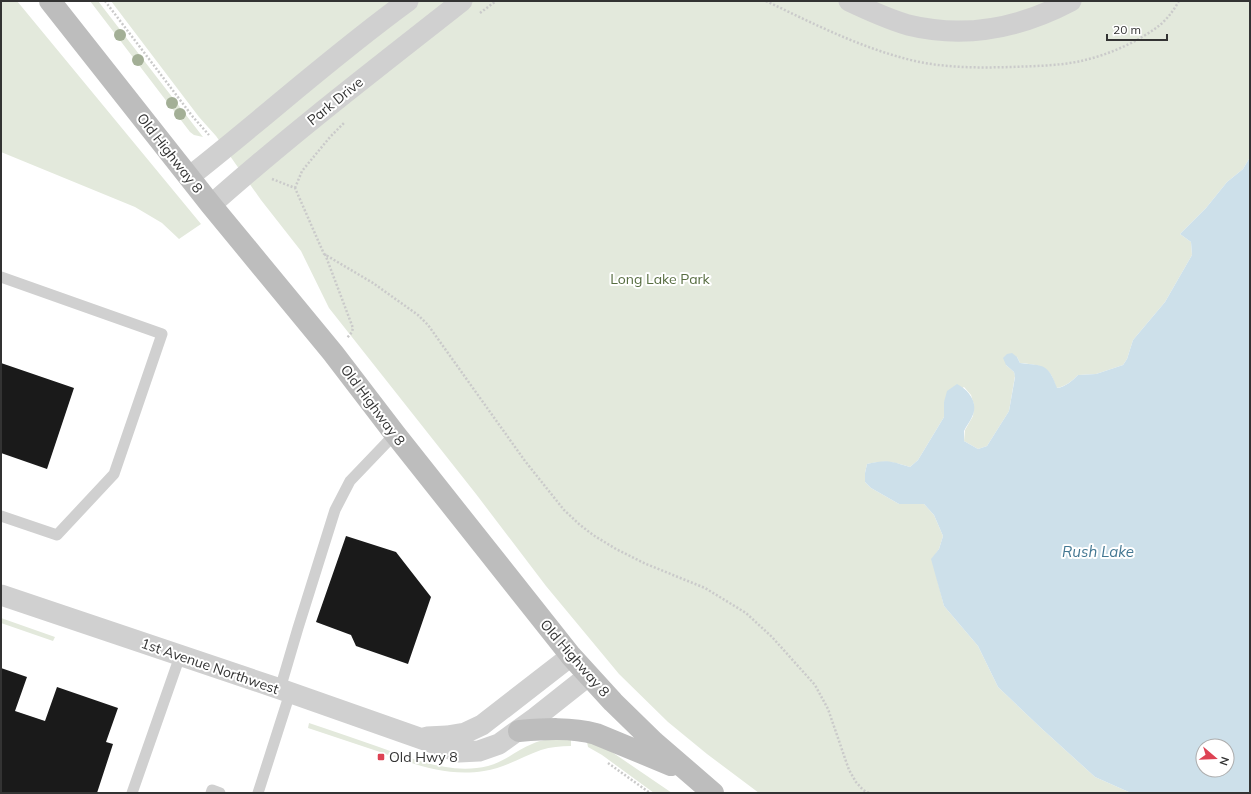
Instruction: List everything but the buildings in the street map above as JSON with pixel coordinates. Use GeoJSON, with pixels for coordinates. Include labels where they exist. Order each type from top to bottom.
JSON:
{"type":"FeatureCollection","features":[{"type":"Feature","properties":{"kind":"street","name":"Old Highway 8"},"geometry":{"type":"LineString","coordinates":[[50,1],[211,205],[333,353],[395,434],[571,656],[613,702],[654,742],[713,793]]}},
{"type":"Feature","properties":{"kind":"street"},"geometry":{"type":"LineString","coordinates":[[189,177],[322,67],[379,22],[410,1],[430,26]]}},
{"type":"Feature","properties":{"kind":"street","name":"Park Drive"},"geometry":{"type":"LineString","coordinates":[[211,205],[249,171],[462,1]]}},
{"type":"Feature","properties":{"kind":"street"},"geometry":{"type":"LineString","coordinates":[[849,1],[887,18],[927,28],[949,30],[996,28],[1018,23],[1071,1]]}},
{"type":"Feature","properties":{"kind":"street"},"geometry":{"type":"LineString","coordinates":[[322,67],[344,94]]}},
{"type":"Feature","properties":{"kind":"street","name":"1st Avenue Northwest"},"geometry":{"type":"LineString","coordinates":[[1,595],[285,691],[459,752],[479,752],[499,744],[519,731],[588,676]]}},
{"type":"Feature","properties":{"kind":"street","name":"1st Avenue Northwest"},"geometry":{"type":"LineString","coordinates":[[418,737],[447,736],[465,733],[482,726],[571,656]]}},
{"type":"Feature","properties":{"kind":"street"},"geometry":{"type":"LineString","coordinates":[[519,731],[541,729],[585,731],[596,734],[689,773]]}},
{"type":"Feature","properties":{"kind":"lane"},"geometry":{"type":"LineString","coordinates":[[1,277],[162,334],[114,474],[57,535],[1,516]]}},
{"type":"Feature","properties":{"kind":"lane"},"geometry":{"type":"LineString","coordinates":[[258,793],[285,691],[298,628],[335,510],[350,481],[395,434]]}},
{"type":"Feature","properties":{"kind":"lane"},"geometry":{"type":"LineString","coordinates":[[132,793],[180,656]]}},
{"type":"Feature","properties":{"kind":"lane"},"geometry":{"type":"LineString","coordinates":[[211,793],[212,790],[220,793]]}},
{"type":"Feature","properties":{"kind":"path"},"geometry":{"type":"LineString","coordinates":[[105,1],[193,117],[212,139]]}},
{"type":"Feature","properties":{"kind":"path"},"geometry":{"type":"LineString","coordinates":[[478,14],[496,1]]}},
{"type":"Feature","properties":{"kind":"path"},"geometry":{"type":"LineString","coordinates":[[333,353],[352,332],[353,328],[296,188],[302,171],[330,137],[349,119]]}},
{"type":"Feature","properties":{"kind":"path"},"geometry":{"type":"LineString","coordinates":[[269,178],[296,188]]}},
{"type":"Feature","properties":{"kind":"path"},"geometry":{"type":"LineString","coordinates":[[324,254],[373,283],[418,315],[428,325],[525,461],[564,510],[579,524],[593,535],[616,549],[646,564],[705,588],[746,613],[772,637],[815,685],[828,709],[849,770],[856,782],[863,790],[869,793]]}},
{"type":"Feature","properties":{"kind":"path"},"geometry":{"type":"LineString","coordinates":[[606,762],[650,793]]}},
{"type":"Feature","properties":{"kind":"green space"},"geometry":{"type":"Polygon","coordinates":[[[1,1],[17,1],[201,224],[179,239],[162,223],[135,207],[1,152],[1,1]]]}},
{"type":"Feature","properties":{"kind":"green space"},"geometry":{"type":"Polygon","coordinates":[[[90,1],[98,1],[203,137],[194,135],[190,132],[90,1]]]}},
{"type":"Feature","properties":{"kind":"green space","name":"Long Lake Park"},"geometry":{"type":"Polygon","coordinates":[[[111,1],[1250,1],[1250,157],[1243,169],[1227,182],[1206,208],[1180,234],[1191,242],[1192,255],[1165,302],[1133,340],[1127,359],[1123,365],[1096,374],[1078,375],[1065,385],[1056,388],[1048,371],[1039,366],[1020,363],[1017,357],[1006,365],[1014,372],[1015,376],[1009,411],[987,446],[978,449],[964,441],[965,430],[973,416],[974,405],[971,395],[964,387],[944,402],[944,417],[918,460],[910,467],[889,462],[879,462],[867,464],[865,473],[865,482],[871,488],[899,504],[924,504],[934,515],[943,536],[939,549],[932,559],[944,606],[978,646],[998,687],[1095,777],[1131,793],[759,793],[707,754],[668,722],[619,674],[546,586],[476,494],[329,308],[301,251],[261,200],[216,136],[199,117],[111,1]]]}},
{"type":"Feature","properties":{"kind":"green space"},"geometry":{"type":"Polygon","coordinates":[[[1,618],[55,637],[53,641],[1,623],[1,618]]]}},
{"type":"Feature","properties":{"kind":"green space"},"geometry":{"type":"Polygon","coordinates":[[[309,723],[419,761],[460,769],[494,764],[526,747],[541,741],[551,739],[571,739],[571,746],[541,750],[491,770],[470,772],[443,771],[405,761],[308,728],[309,723]]]}},
{"type":"Feature","properties":{"kind":"green space"},"geometry":{"type":"Polygon","coordinates":[[[587,742],[606,748],[672,793],[654,793],[602,755],[588,747],[587,742]]]}},
{"type":"Feature","properties":{"kind":"water","name":"Rush Lake"},"geometry":{"type":"Polygon","coordinates":[[[1250,157],[1250,793],[1131,793],[1095,777],[998,687],[978,646],[944,606],[931,559],[939,549],[943,536],[934,515],[924,504],[899,504],[871,488],[865,482],[865,473],[867,464],[889,461],[910,467],[918,460],[944,417],[944,402],[947,391],[957,384],[969,393],[974,407],[972,417],[964,431],[964,441],[978,449],[987,446],[1009,411],[1015,377],[1014,372],[1006,365],[1003,358],[1007,354],[1012,353],[1017,357],[1020,363],[1044,367],[1051,374],[1057,388],[1066,385],[1078,375],[1096,374],[1123,365],[1127,359],[1133,340],[1165,302],[1192,255],[1191,242],[1180,234],[1206,208],[1227,182],[1243,169],[1250,157]]]}},
{"type":"Feature","properties":{"kind":"place","name":"Old Hwy 8"},"geometry":{"type":"Point","coordinates":[381,757]}}]}
